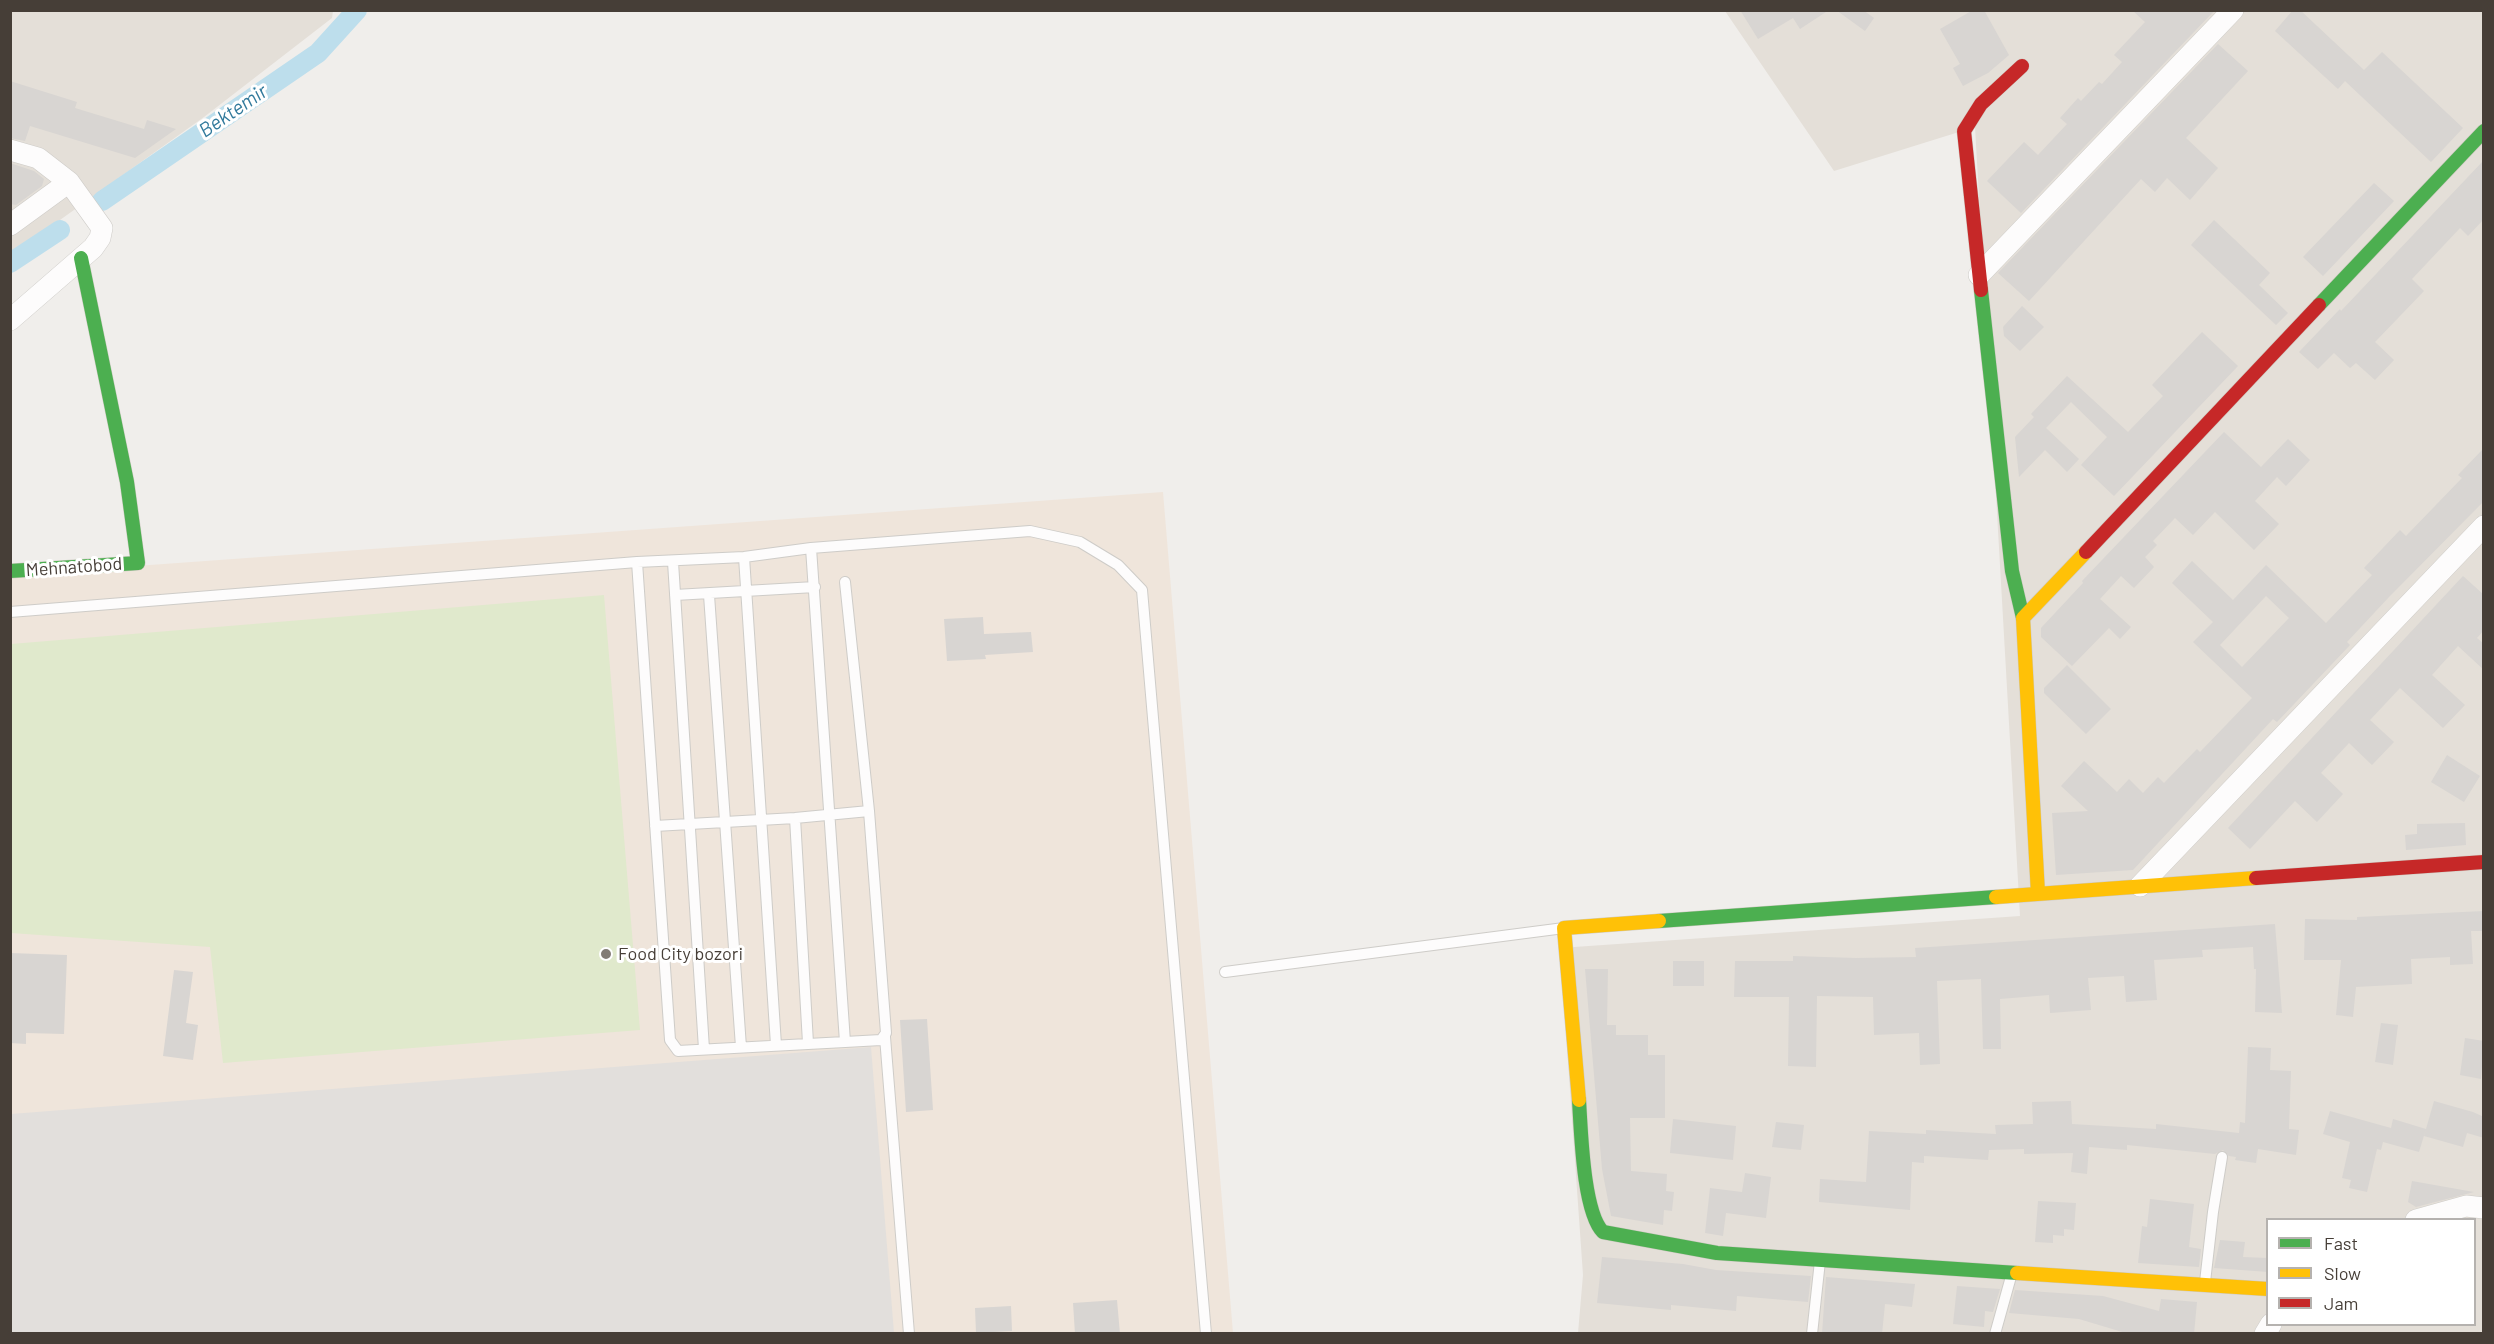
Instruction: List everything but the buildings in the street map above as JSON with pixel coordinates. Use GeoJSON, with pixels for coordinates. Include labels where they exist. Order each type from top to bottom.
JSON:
{"type":"FeatureCollection","features":[{"type":"Feature","properties":{"kind":"street"},"geometry":{"type":"LineString","coordinates":[[1979,275],[2233,10]]}},
{"type":"Feature","properties":{"kind":"street"},"geometry":{"type":"LineString","coordinates":[[2022,66],[1978,107],[1964,131],[2012,571],[2023,618],[2038,894]]}},
{"type":"Feature","properties":{"kind":"street"},"geometry":{"type":"LineString","coordinates":[[2023,618],[2484,131]]}},
{"type":"Feature","properties":{"kind":"street"},"geometry":{"type":"LineString","coordinates":[[10,150],[38,158],[69,182],[102,228],[100,238],[81,258],[10,320]]}},
{"type":"Feature","properties":{"kind":"street"},"geometry":{"type":"LineString","coordinates":[[10,225],[69,182]]}},
{"type":"Feature","properties":{"kind":"street","name":"Mehnatobod"},"geometry":{"type":"LineString","coordinates":[[10,571],[138,563],[128,482],[81,258]]}},
{"type":"Feature","properties":{"kind":"street"},"geometry":{"type":"LineString","coordinates":[[2140,886],[2484,526]]}},
{"type":"Feature","properties":{"kind":"street"},"geometry":{"type":"LineString","coordinates":[[2266,1289],[1717,1253],[1603,1232],[1595,1224],[1585,1171],[1564,928],[2484,862]]}},
{"type":"Feature","properties":{"kind":"street"},"geometry":{"type":"LineString","coordinates":[[2423,1218],[2466,1206],[2484,1208]]}},
{"type":"Feature","properties":{"kind":"lane"},"geometry":{"type":"LineString","coordinates":[[10,612],[637,562],[744,557],[811,548],[1030,531],[1080,542],[1118,565],[1142,590],[1206,1334]]}},
{"type":"Feature","properties":{"kind":"lane"},"geometry":{"type":"LineString","coordinates":[[811,548],[845,1042]]}},
{"type":"Feature","properties":{"kind":"lane"},"geometry":{"type":"LineString","coordinates":[[744,557],[776,1045]]}},
{"type":"Feature","properties":{"kind":"lane"},"geometry":{"type":"LineString","coordinates":[[637,562],[670,1040],[678,1051],[881,1040],[885,1037]]}},
{"type":"Feature","properties":{"kind":"lane"},"geometry":{"type":"LineString","coordinates":[[673,562],[704,1049]]}},
{"type":"Feature","properties":{"kind":"lane"},"geometry":{"type":"LineString","coordinates":[[845,582],[868,811],[909,1334]]}},
{"type":"Feature","properties":{"kind":"lane"},"geometry":{"type":"LineString","coordinates":[[675,595],[709,595],[747,590],[814,587]]}},
{"type":"Feature","properties":{"kind":"lane"},"geometry":{"type":"LineString","coordinates":[[709,595],[741,1047]]}},
{"type":"Feature","properties":{"kind":"lane"},"geometry":{"type":"LineString","coordinates":[[655,826],[830,816],[868,811]]}},
{"type":"Feature","properties":{"kind":"lane"},"geometry":{"type":"LineString","coordinates":[[795,818],[808,1043]]}},
{"type":"Feature","properties":{"kind":"lane"},"geometry":{"type":"LineString","coordinates":[[1225,972],[1564,928]]}},
{"type":"Feature","properties":{"kind":"lane"},"geometry":{"type":"LineString","coordinates":[[2204,1285],[2212,1212],[2222,1157]]}},
{"type":"Feature","properties":{"kind":"lane"},"geometry":{"type":"LineString","coordinates":[[1812,1334],[1820,1260]]}},
{"type":"Feature","properties":{"kind":"lane"},"geometry":{"type":"LineString","coordinates":[[1995,1334],[2012,1273]]}},
{"type":"Feature","properties":{"kind":"shaded area"},"geometry":{"type":"Polygon","coordinates":[[[11,11],[333,11],[332,18],[204,117],[11,255],[11,11]]]}},
{"type":"Feature","properties":{"kind":"shaded area"},"geometry":{"type":"Polygon","coordinates":[[[1725,11],[2483,11],[2483,1333],[1578,1333],[1583,1275],[1560,948],[2020,916],[1975,127],[1834,171],[1725,11]]]}},
{"type":"Feature","properties":{"kind":"shaded area","name":"Food City bozori"},"geometry":{"type":"Polygon","coordinates":[[[1163,492],[1233,1333],[11,1334],[11,575],[1163,492]]]}},
{"type":"Feature","properties":{"kind":"shaded area"},"geometry":{"type":"Polygon","coordinates":[[[871,1047],[894,1333],[11,1333],[11,1114],[871,1047]]]}},
{"type":"Feature","properties":{"kind":"green space"},"geometry":{"type":"Polygon","coordinates":[[[604,595],[640,1030],[223,1063],[210,947],[11,933],[11,644],[604,595]]]}},
{"type":"Feature","properties":{"kind":"waterway","name":"Bektemir"},"geometry":{"type":"LineString","coordinates":[[102,201],[318,53],[357,10]]}},
{"type":"Feature","properties":{"kind":"waterway","name":"Bektemir"},"geometry":{"type":"LineString","coordinates":[[10,263],[60,230]]}},
{"type":"Feature","properties":{"kind":"traffic: fast"},"geometry":{"type":"LineString","coordinates":[[2319,305],[2484,131]]}},
{"type":"Feature","properties":{"kind":"traffic: fast"},"geometry":{"type":"LineString","coordinates":[[10,571],[138,563],[127,482],[81,258]]}},
{"type":"Feature","properties":{"kind":"traffic: fast"},"geometry":{"type":"LineString","coordinates":[[1981,290],[2012,571],[2023,618]]}},
{"type":"Feature","properties":{"kind":"traffic: fast"},"geometry":{"type":"LineString","coordinates":[[1659,921],[1996,897]]}},
{"type":"Feature","properties":{"kind":"traffic: fast"},"geometry":{"type":"LineString","coordinates":[[1579,1100],[1587,1189],[1596,1222],[1603,1232],[1717,1253],[2017,1273]]}},
{"type":"Feature","properties":{"kind":"traffic: slow"},"geometry":{"type":"LineString","coordinates":[[2038,894],[2023,618],[2086,552]]}},
{"type":"Feature","properties":{"kind":"traffic: slow"},"geometry":{"type":"LineString","coordinates":[[1996,897],[2256,878]]}},
{"type":"Feature","properties":{"kind":"traffic: slow"},"geometry":{"type":"LineString","coordinates":[[1579,1100],[1564,928],[1659,921]]}},
{"type":"Feature","properties":{"kind":"traffic: slow"},"geometry":{"type":"LineString","coordinates":[[2017,1273],[2266,1289]]}},
{"type":"Feature","properties":{"kind":"traffic: jam"},"geometry":{"type":"LineString","coordinates":[[1981,290],[1964,131],[1981,104],[2022,66]]}},
{"type":"Feature","properties":{"kind":"traffic: jam"},"geometry":{"type":"LineString","coordinates":[[2086,552],[2319,305]]}},
{"type":"Feature","properties":{"kind":"traffic: jam"},"geometry":{"type":"LineString","coordinates":[[2256,878],[2484,862]]}},
{"type":"Feature","properties":{"kind":"place","name":"Food City bozori"},"geometry":{"type":"Point","coordinates":[606,954]}}]}
